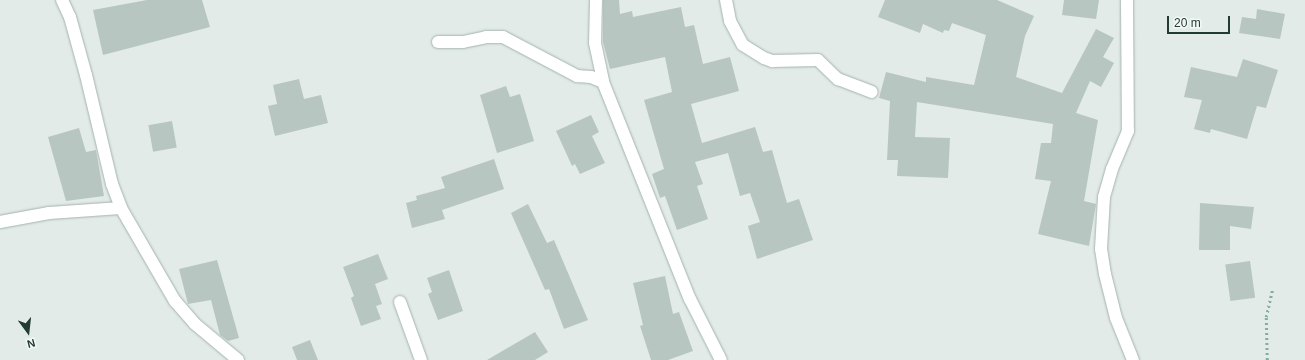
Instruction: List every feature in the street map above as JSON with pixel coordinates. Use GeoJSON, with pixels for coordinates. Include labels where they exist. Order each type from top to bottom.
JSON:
{"type":"FeatureCollection","features":[{"type":"Feature","properties":{"kind":"street"},"geometry":{"type":"LineString","coordinates":[[62,0],[70,17],[86,75],[112,184],[121,208],[175,302],[195,324],[238,360]]}},
{"type":"Feature","properties":{"kind":"street"},"geometry":{"type":"LineString","coordinates":[[596,0],[595,43],[603,82],[690,299],[721,360]]}},
{"type":"Feature","properties":{"kind":"street"},"geometry":{"type":"LineString","coordinates":[[726,0],[730,21],[743,45],[764,58],[772,61],[818,60],[838,79],[872,92]]}},
{"type":"Feature","properties":{"kind":"street"},"geometry":{"type":"LineString","coordinates":[[1127,0],[1128,131],[1112,169],[1104,197],[1101,249],[1105,274],[1116,318],[1133,360]]}},
{"type":"Feature","properties":{"kind":"street"},"geometry":{"type":"LineString","coordinates":[[438,42],[463,42],[486,37],[503,37],[576,76],[591,77],[603,82]]}},
{"type":"Feature","properties":{"kind":"street"},"geometry":{"type":"LineString","coordinates":[[0,222],[49,213],[121,208]]}},
{"type":"Feature","properties":{"kind":"street"},"geometry":{"type":"LineString","coordinates":[[400,302],[421,360]]}},
{"type":"Feature","properties":{"kind":"path"},"geometry":{"type":"LineString","coordinates":[[1267,360],[1266,317],[1272,290]]}},
{"type":"Feature","properties":{"kind":"building"},"geometry":{"type":"Polygon","coordinates":[[[147,0],[202,0],[210,27],[103,55],[93,10],[147,0]]]}},
{"type":"Feature","properties":{"kind":"building"},"geometry":{"type":"Polygon","coordinates":[[[603,0],[619,0],[620,14],[632,11],[633,17],[681,7],[685,27],[694,25],[703,64],[730,57],[739,91],[691,104],[702,143],[755,127],[763,152],[772,150],[787,203],[799,199],[813,240],[757,259],[748,226],[760,222],[750,193],[740,196],[728,153],[695,162],[703,184],[697,186],[708,219],[677,230],[665,196],[660,198],[652,174],[664,169],[644,100],[672,92],[665,57],[610,69],[603,42],[603,0]]]}},
{"type":"Feature","properties":{"kind":"building"},"geometry":{"type":"Polygon","coordinates":[[[885,0],[997,0],[1034,16],[1025,36],[1016,77],[1062,93],[1096,29],[1114,38],[1103,57],[1114,63],[1101,87],[1090,81],[1076,113],[1098,120],[1084,201],[1096,204],[1089,246],[1038,234],[1051,181],[1035,179],[1041,143],[1051,143],[1053,124],[917,102],[915,137],[950,138],[948,178],[897,176],[898,160],[887,160],[890,101],[879,98],[886,72],[926,82],[926,77],[974,85],[986,35],[952,23],[949,31],[944,30],[943,33],[923,24],[920,33],[878,17],[885,0]]]}},
{"type":"Feature","properties":{"kind":"building"},"geometry":{"type":"Polygon","coordinates":[[[1064,0],[1099,0],[1096,19],[1062,15],[1064,0]]]}},
{"type":"Feature","properties":{"kind":"building"},"geometry":{"type":"Polygon","coordinates":[[[1257,9],[1285,14],[1280,39],[1239,33],[1242,17],[1256,19],[1257,9]]]}},
{"type":"Feature","properties":{"kind":"building"},"geometry":{"type":"Polygon","coordinates":[[[1243,59],[1278,70],[1266,108],[1257,106],[1247,139],[1211,129],[1210,133],[1194,129],[1202,100],[1184,97],[1191,67],[1237,77],[1243,59]]]}},
{"type":"Feature","properties":{"kind":"building"},"geometry":{"type":"Polygon","coordinates":[[[299,79],[304,99],[321,95],[328,123],[275,136],[268,106],[277,104],[273,85],[299,79]]]}},
{"type":"Feature","properties":{"kind":"building"},"geometry":{"type":"Polygon","coordinates":[[[506,86],[510,97],[520,94],[534,141],[497,153],[480,95],[506,86]]]}},
{"type":"Feature","properties":{"kind":"building"},"geometry":{"type":"Polygon","coordinates":[[[591,115],[599,132],[592,136],[605,163],[580,174],[575,164],[572,166],[556,131],[591,115]]]}},
{"type":"Feature","properties":{"kind":"building"},"geometry":{"type":"Polygon","coordinates":[[[172,121],[177,148],[153,152],[148,125],[172,121]]]}},
{"type":"Feature","properties":{"kind":"building"},"geometry":{"type":"Polygon","coordinates":[[[79,128],[86,152],[96,150],[104,196],[66,201],[48,137],[79,128]]]}},
{"type":"Feature","properties":{"kind":"building"},"geometry":{"type":"Polygon","coordinates":[[[494,159],[504,189],[442,210],[445,219],[412,228],[406,203],[417,200],[416,196],[445,188],[441,177],[494,159]]]}},
{"type":"Feature","properties":{"kind":"building"},"geometry":{"type":"Polygon","coordinates":[[[1200,203],[1254,207],[1251,229],[1230,226],[1230,250],[1199,250],[1200,203]]]}},
{"type":"Feature","properties":{"kind":"building"},"geometry":{"type":"Polygon","coordinates":[[[528,204],[547,243],[554,240],[588,320],[564,329],[549,289],[545,290],[511,213],[528,204]]]}},
{"type":"Feature","properties":{"kind":"building"},"geometry":{"type":"Polygon","coordinates":[[[378,254],[388,279],[375,284],[382,304],[376,306],[381,319],[361,326],[351,298],[354,296],[343,267],[378,254]]]}},
{"type":"Feature","properties":{"kind":"building"},"geometry":{"type":"Polygon","coordinates":[[[217,260],[239,338],[228,341],[220,335],[211,300],[188,304],[179,269],[217,260]]]}},
{"type":"Feature","properties":{"kind":"building"},"geometry":{"type":"Polygon","coordinates":[[[1250,261],[1255,298],[1230,301],[1225,264],[1250,261]]]}},
{"type":"Feature","properties":{"kind":"building"},"geometry":{"type":"Polygon","coordinates":[[[449,270],[463,311],[438,320],[428,294],[432,292],[427,278],[449,270]]]}},
{"type":"Feature","properties":{"kind":"building"},"geometry":{"type":"Polygon","coordinates":[[[665,276],[673,314],[679,312],[693,351],[668,360],[651,360],[640,326],[643,325],[633,283],[665,276]]]}},
{"type":"Feature","properties":{"kind":"building"},"geometry":{"type":"Polygon","coordinates":[[[535,332],[548,352],[535,360],[487,360],[535,332]]]}},
{"type":"Feature","properties":{"kind":"building"},"geometry":{"type":"Polygon","coordinates":[[[310,340],[318,360],[297,360],[292,347],[310,340]]]}}]}
